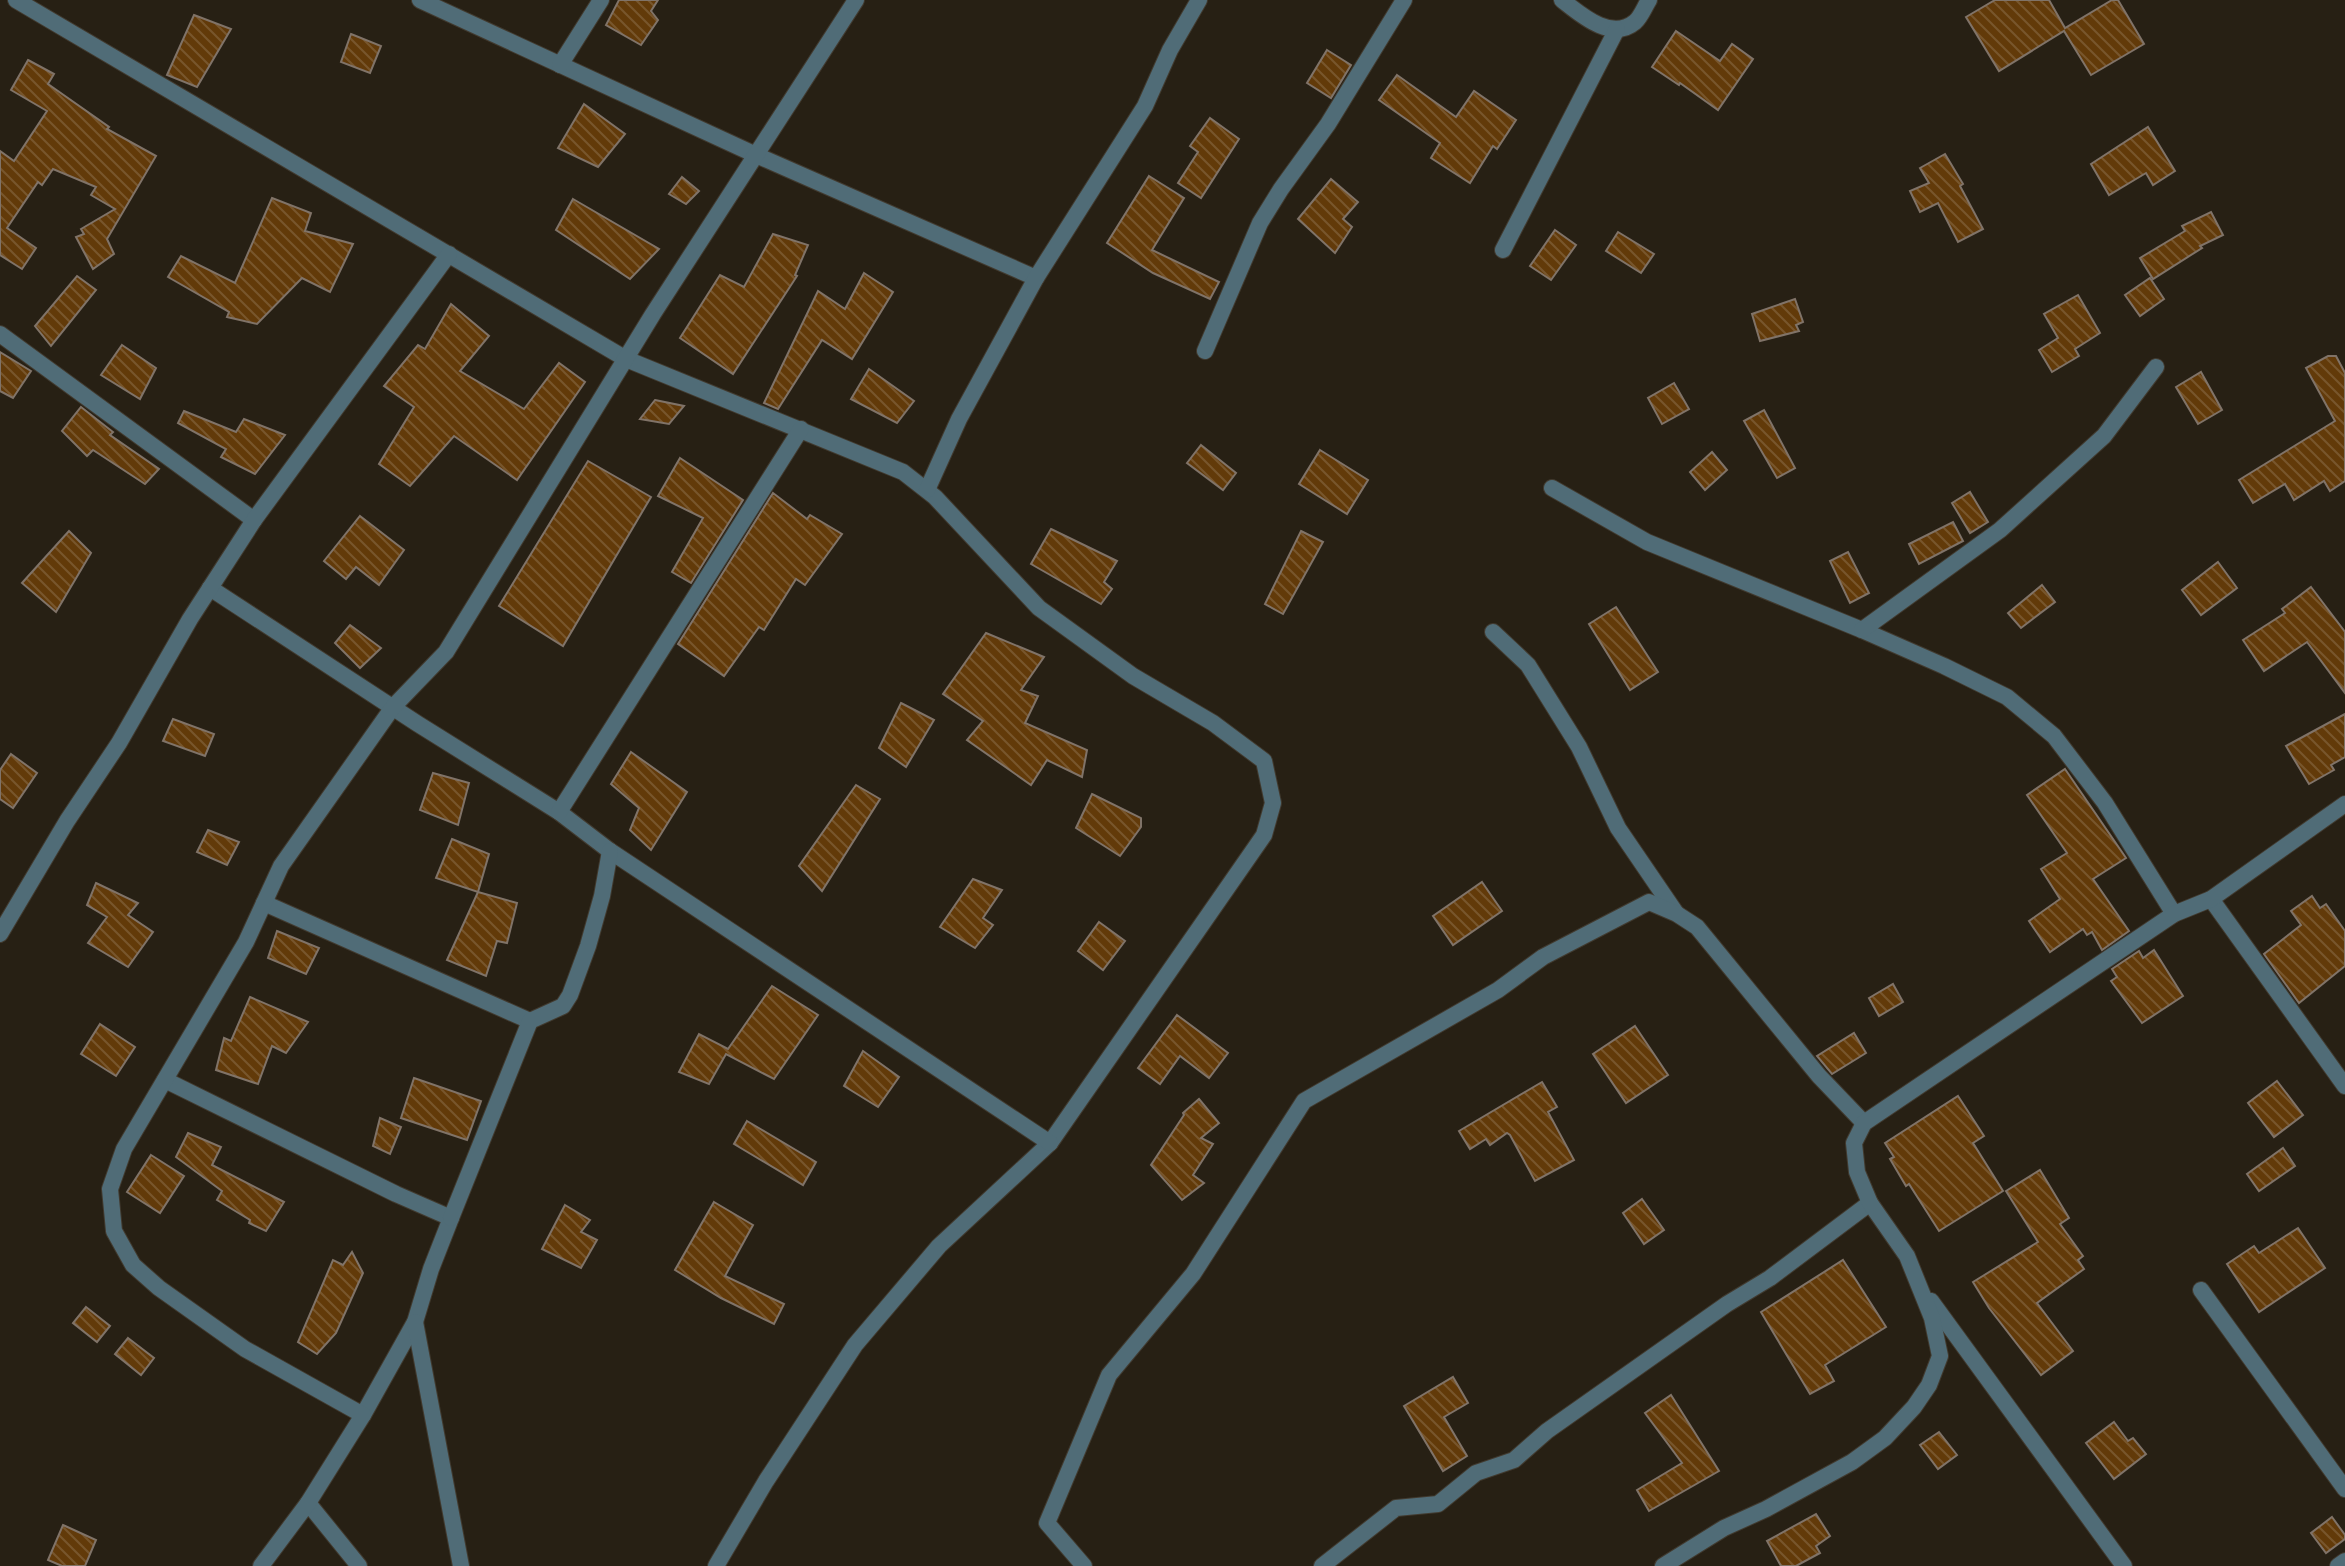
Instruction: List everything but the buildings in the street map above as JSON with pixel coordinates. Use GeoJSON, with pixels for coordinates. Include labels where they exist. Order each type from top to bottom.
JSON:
{"type":"FeatureCollection","features":[{"type":"Feature","properties":{"kind":"street"},"geometry":{"type":"LineString","coordinates":[[16,0],[626,359],[903,472],[927,490],[1039,608],[1133,676],[1213,723],[1264,761],[1273,803],[1264,835],[1050,1143],[939,1246],[855,1345],[766,1481],[716,1566]]}},
{"type":"Feature","properties":{"kind":"street"},"geometry":{"type":"LineString","coordinates":[[420,0],[756,155],[1036,278]]}},
{"type":"Feature","properties":{"kind":"street"},"geometry":{"type":"LineString","coordinates":[[560,65],[601,0]]}},
{"type":"Feature","properties":{"kind":"street"},"geometry":{"type":"LineString","coordinates":[[363,1415],[245,1349],[159,1288],[133,1265],[114,1231],[110,1189],[124,1149],[246,942],[281,866],[393,707],[446,652],[626,359],[856,0]]}},
{"type":"Feature","properties":{"kind":"street"},"geometry":{"type":"LineString","coordinates":[[927,490],[959,419],[1036,278],[1145,106],[1170,50],[1199,0]]}},
{"type":"Feature","properties":{"kind":"street"},"geometry":{"type":"LineString","coordinates":[[1205,351],[1260,223],[1328,124],[1404,0]]}},
{"type":"Feature","properties":{"kind":"street"},"geometry":{"type":"LineString","coordinates":[[1562,0],[1592,23],[1617,29],[1635,22],[1649,0]]}},
{"type":"Feature","properties":{"kind":"street"},"geometry":{"type":"LineString","coordinates":[[1503,250],[1617,29]]}},
{"type":"Feature","properties":{"kind":"street"},"geometry":{"type":"LineString","coordinates":[[0,934],[254,520],[449,254]]}},
{"type":"Feature","properties":{"kind":"street"},"geometry":{"type":"LineString","coordinates":[[0,334],[254,520]]}},
{"type":"Feature","properties":{"kind":"street"},"geometry":{"type":"LineString","coordinates":[[1862,630],[2000,530],[2104,436],[2156,367]]}},
{"type":"Feature","properties":{"kind":"street"},"geometry":{"type":"LineString","coordinates":[[559,812],[801,429]]}},
{"type":"Feature","properties":{"kind":"street"},"geometry":{"type":"LineString","coordinates":[[1552,488],[1647,542],[1862,630],[2007,697],[2054,736],[2105,803],[2174,914]]}},
{"type":"Feature","properties":{"kind":"street"},"geometry":{"type":"LineString","coordinates":[[210,588],[559,812],[610,851],[1050,1143]]}},
{"type":"Feature","properties":{"kind":"street"},"geometry":{"type":"LineString","coordinates":[[1493,632],[1528,665],[1579,747],[1618,828],[1677,914]]}},
{"type":"Feature","properties":{"kind":"street"},"geometry":{"type":"LineString","coordinates":[[1663,1566],[1724,1528],[1852,1462],[1895,1428],[1929,1385],[1940,1356],[1921,1287],[1907,1256],[1870,1203],[1857,1172],[1854,1143],[1864,1123],[2174,914],[2211,899],[2345,804]]}},
{"type":"Feature","properties":{"kind":"street"},"geometry":{"type":"LineString","coordinates":[[261,1566],[308,1503],[363,1415],[415,1322],[431,1269],[530,1021],[563,1006],[570,995],[602,896],[610,851]]}},
{"type":"Feature","properties":{"kind":"street"},"geometry":{"type":"LineString","coordinates":[[2211,899],[2345,1086]]}},
{"type":"Feature","properties":{"kind":"street"},"geometry":{"type":"LineString","coordinates":[[1084,1566],[1047,1523],[1109,1375],[1193,1274],[1304,1101],[1498,990],[1543,957],[1649,902],[1677,914],[1697,927],[1819,1076],[1864,1123]]}},
{"type":"Feature","properties":{"kind":"street"},"geometry":{"type":"LineString","coordinates":[[264,903],[530,1021]]}},
{"type":"Feature","properties":{"kind":"street"},"geometry":{"type":"LineString","coordinates":[[165,1080],[451,1218]]}},
{"type":"Feature","properties":{"kind":"street"},"geometry":{"type":"LineString","coordinates":[[1322,1566],[1396,1508],[1438,1504],[1476,1473],[1514,1460],[1547,1431],[1717,1311],[1770,1278],[1870,1203]]}},
{"type":"Feature","properties":{"kind":"street"},"geometry":{"type":"LineString","coordinates":[[1921,1287],[2124,1566]]}},
{"type":"Feature","properties":{"kind":"street"},"geometry":{"type":"LineString","coordinates":[[2201,1290],[2345,1489]]}},
{"type":"Feature","properties":{"kind":"street"},"geometry":{"type":"LineString","coordinates":[[415,1322],[461,1566]]}},
{"type":"Feature","properties":{"kind":"street"},"geometry":{"type":"LineString","coordinates":[[308,1503],[359,1566]]}},
{"type":"Feature","properties":{"kind":"street"},"geometry":{"type":"LineString","coordinates":[[2338,1566],[2345,1561]]}}]}
